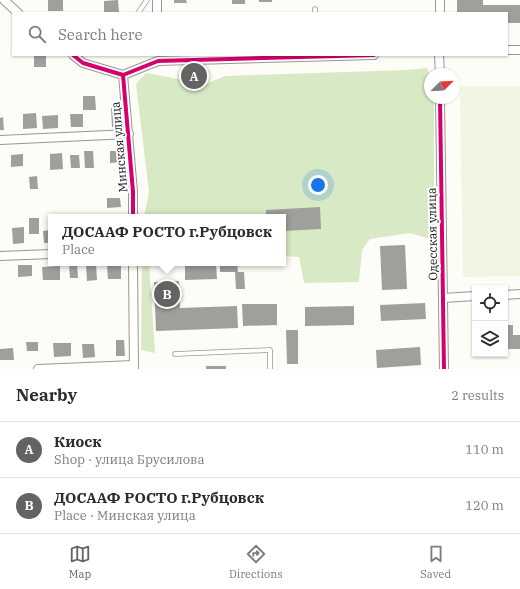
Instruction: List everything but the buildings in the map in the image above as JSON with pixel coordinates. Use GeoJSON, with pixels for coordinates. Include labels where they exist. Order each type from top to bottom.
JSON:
{"type":"FeatureCollection","features":[{"type":"Feature","properties":{"kind":"street"},"geometry":{"type":"LineString","coordinates":[[4,0],[17,12]]}},
{"type":"Feature","properties":{"kind":"street"},"geometry":{"type":"LineString","coordinates":[[157,0],[157,12]]}},
{"type":"Feature","properties":{"kind":"street"},"geometry":{"type":"LineString","coordinates":[[440,0],[440,12]]}},
{"type":"Feature","properties":{"kind":"street"},"geometry":{"type":"LineString","coordinates":[[508,50],[520,50]]}},
{"type":"Feature","properties":{"kind":"street"},"geometry":{"type":"LineString","coordinates":[[74,56],[83,62],[123,75],[158,58],[314,56]]}},
{"type":"Feature","properties":{"kind":"street"},"geometry":{"type":"LineString","coordinates":[[439,56],[440,68]]}},
{"type":"Feature","properties":{"kind":"street","name":"Минская улица"},"geometry":{"type":"LineString","coordinates":[[123,75],[129,134],[133,214]]}},
{"type":"Feature","properties":{"kind":"street","name":"Одесская улица"},"geometry":{"type":"LineString","coordinates":[[440,104],[444,369]]}},
{"type":"Feature","properties":{"kind":"street"},"geometry":{"type":"LineString","coordinates":[[0,140],[129,134]]}},
{"type":"Feature","properties":{"kind":"street"},"geometry":{"type":"LineString","coordinates":[[0,256],[48,254]]}},
{"type":"Feature","properties":{"kind":"street"},"geometry":{"type":"LineString","coordinates":[[38,369],[134,367],[133,266]]}},
{"type":"Feature","properties":{"kind":"street"},"geometry":{"type":"LineString","coordinates":[[508,294],[520,294]]}},
{"type":"Feature","properties":{"kind":"street"},"geometry":{"type":"LineString","coordinates":[[443,298],[472,296]]}},
{"type":"Feature","properties":{"kind":"lane"},"geometry":{"type":"LineString","coordinates":[[139,12],[147,0]]}},
{"type":"Feature","properties":{"kind":"lane"},"geometry":{"type":"LineString","coordinates":[[175,354],[270,350],[270,369]]}},
{"type":"Feature","properties":{"kind":"green space"},"geometry":{"type":"Polygon","coordinates":[[[424,68],[424,104],[434,104],[434,232],[427,238],[410,233],[370,239],[362,250],[359,282],[304,283],[299,257],[286,256],[286,214],[145,214],[149,192],[136,84],[146,73],[204,85],[225,76],[424,68]]]}},
{"type":"Feature","properties":{"kind":"green space"},"geometry":{"type":"Polygon","coordinates":[[[460,86],[520,86],[520,276],[463,277],[460,86]]]}},
{"type":"Feature","properties":{"kind":"green space"},"geometry":{"type":"Polygon","coordinates":[[[142,266],[149,266],[155,353],[141,350],[142,266]]]}},
{"type":"Feature","properties":{"kind":"cycle path"},"geometry":{"type":"LineString","coordinates":[[74,56],[83,63],[123,75],[158,61],[338,56]]}},
{"type":"Feature","properties":{"kind":"cycle path"},"geometry":{"type":"LineString","coordinates":[[123,75],[133,192],[133,214]]}},
{"type":"Feature","properties":{"kind":"cycle path"},"geometry":{"type":"LineString","coordinates":[[440,104],[444,369]]}},
{"type":"Feature","properties":{"kind":"place","name":"Киоск"},"geometry":{"type":"Point","coordinates":[194,76]}},
{"type":"Feature","properties":{"kind":"place","name":"ДОСААФ РОСТО г.Рубцовск"},"geometry":{"type":"Point","coordinates":[167,294]}}]}
